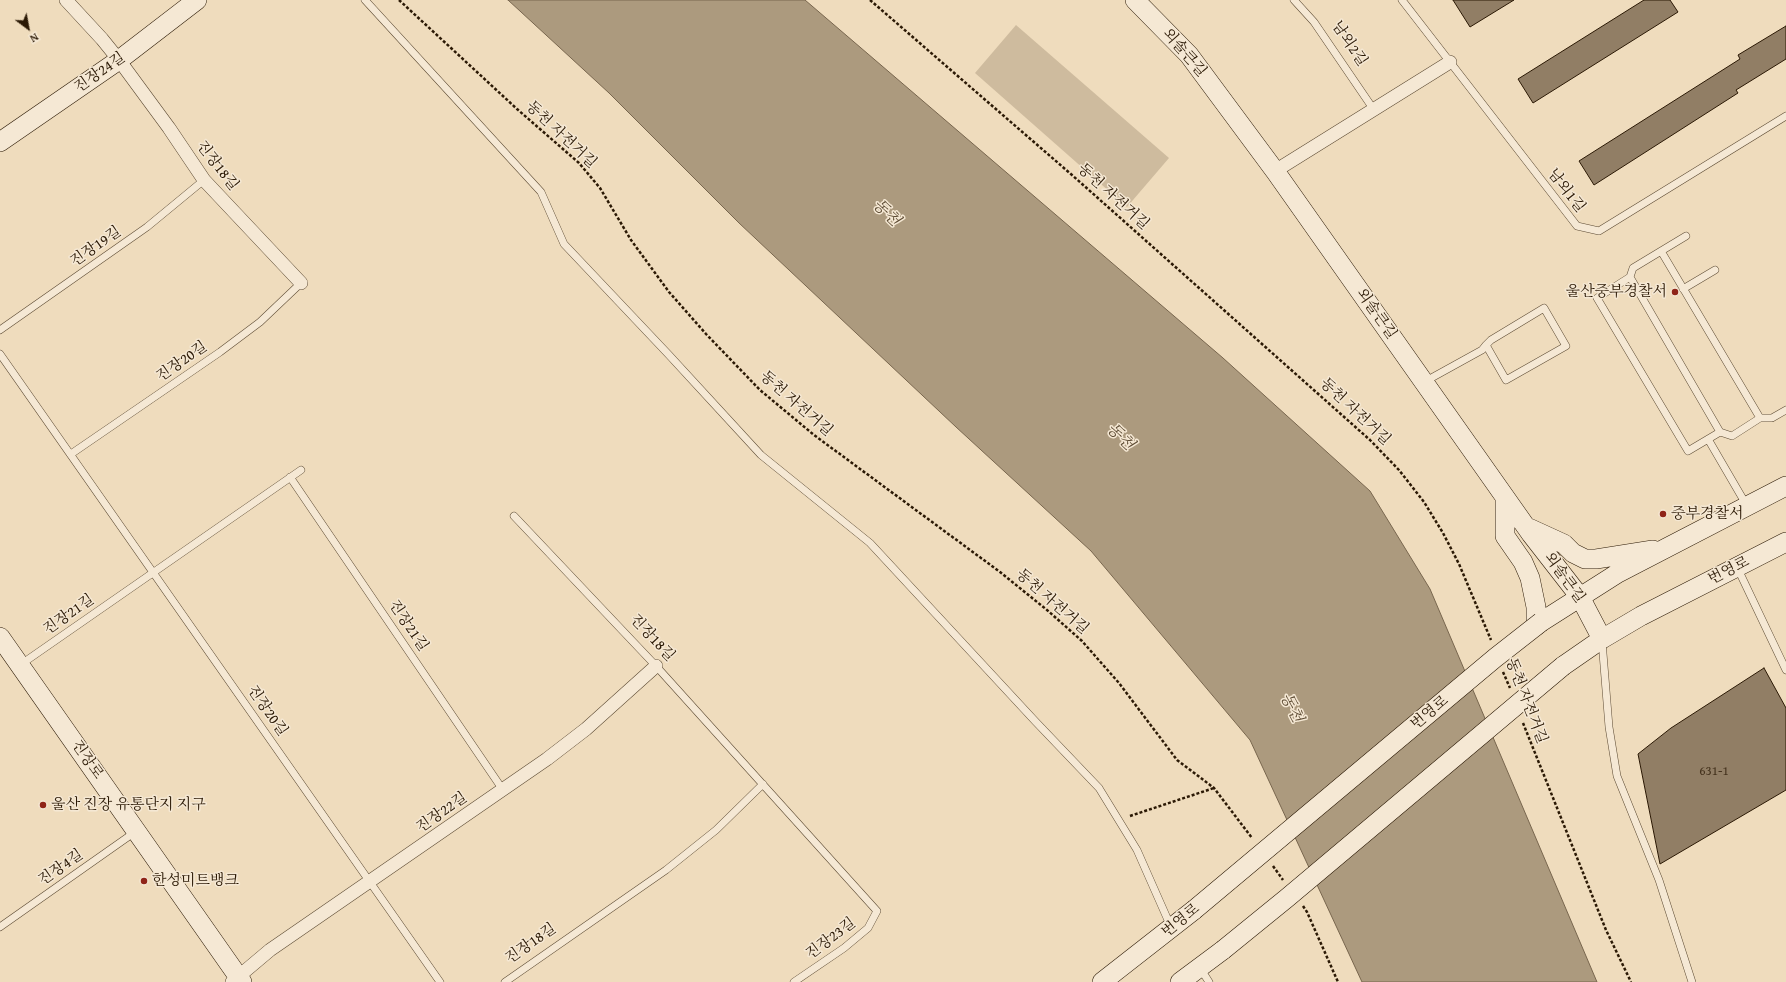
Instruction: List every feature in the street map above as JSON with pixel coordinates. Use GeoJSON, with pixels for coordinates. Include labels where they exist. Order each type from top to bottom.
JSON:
{"type":"FeatureCollection","features":[{"type":"Feature","properties":{"kind":"main road","name":"진장24길"},"geometry":{"type":"LineString","coordinates":[[0,142],[119,60],[197,0]]}},
{"type":"Feature","properties":{"kind":"main road","name":"외솔큰길"},"geometry":{"type":"LineString","coordinates":[[1135,0],[1188,55],[1275,171],[1526,527],[1580,597],[1602,639]]}},
{"type":"Feature","properties":{"kind":"main road","name":"번영로"},"geometry":{"type":"LineString","coordinates":[[1102,982],[1194,910],[1496,658],[1539,624],[1618,573],[1786,486]]}},
{"type":"Feature","properties":{"kind":"main road"},"geometry":{"type":"LineString","coordinates":[[1505,497],[1506,536],[1523,562],[1530,578],[1539,624]]}},
{"type":"Feature","properties":{"kind":"main road"},"geometry":{"type":"LineString","coordinates":[[1526,527],[1564,544],[1573,553],[1585,558],[1596,559],[1664,549]]}},
{"type":"Feature","properties":{"kind":"main road","name":"번영로"},"geometry":{"type":"LineString","coordinates":[[1180,982],[1205,975],[1223,950],[1563,666],[1602,639],[1641,616],[1786,542]]}},
{"type":"Feature","properties":{"kind":"main road","name":"진장로"},"geometry":{"type":"LineString","coordinates":[[0,636],[137,831],[237,980]]}},
{"type":"Feature","properties":{"kind":"street","name":"진장18길"},"geometry":{"type":"LineString","coordinates":[[66,0],[102,38],[119,60],[169,128],[204,180],[301,282]]}},
{"type":"Feature","properties":{"kind":"street"},"geometry":{"type":"LineString","coordinates":[[1275,171],[1450,62]]}},
{"type":"Feature","properties":{"kind":"street","name":"진장22길"},"geometry":{"type":"LineString","coordinates":[[237,980],[270,950],[503,790],[586,728],[656,666]]}},
{"type":"Feature","properties":{"kind":"lane"},"geometry":{"type":"LineString","coordinates":[[365,0],[542,192],[564,244],[569,250],[670,355],[761,455],[870,543],[1099,788],[1137,850],[1172,928]]}},
{"type":"Feature","properties":{"kind":"lane","name":"남외2길"},"geometry":{"type":"LineString","coordinates":[[1294,0],[1314,22],[1374,110]]}},
{"type":"Feature","properties":{"kind":"lane","name":"남외1길"},"geometry":{"type":"LineString","coordinates":[[1402,0],[1577,226],[1599,230],[1786,116]]}},
{"type":"Feature","properties":{"kind":"lane","name":"진장19길"},"geometry":{"type":"LineString","coordinates":[[0,330],[147,227],[204,180]]}},
{"type":"Feature","properties":{"kind":"lane"},"geometry":{"type":"LineString","coordinates":[[1686,236],[1633,268],[1630,278],[1597,298],[1688,451],[1720,432]]}},
{"type":"Feature","properties":{"kind":"lane"},"geometry":{"type":"LineString","coordinates":[[1661,251],[1760,418]]}},
{"type":"Feature","properties":{"kind":"lane"},"geometry":{"type":"LineString","coordinates":[[1683,289],[1715,270]]}},
{"type":"Feature","properties":{"kind":"lane"},"geometry":{"type":"LineString","coordinates":[[1630,278],[1720,432],[1732,436],[1760,418],[1772,418],[1786,410]]}},
{"type":"Feature","properties":{"kind":"lane","name":"진장20길"},"geometry":{"type":"LineString","coordinates":[[71,454],[248,331],[260,322],[301,282]]}},
{"type":"Feature","properties":{"kind":"lane"},"geometry":{"type":"LineString","coordinates":[[1424,382],[1482,350],[1491,340],[1544,308],[1566,346],[1506,380],[1486,346]]}},
{"type":"Feature","properties":{"kind":"lane","name":"진장20길"},"geometry":{"type":"LineString","coordinates":[[0,354],[440,982]]}},
{"type":"Feature","properties":{"kind":"lane"},"geometry":{"type":"LineString","coordinates":[[1708,439],[1747,506]]}},
{"type":"Feature","properties":{"kind":"lane","name":"진장21길"},"geometry":{"type":"LineString","coordinates":[[20,665],[301,470]]}},
{"type":"Feature","properties":{"kind":"lane","name":"진장21길"},"geometry":{"type":"LineString","coordinates":[[290,477],[503,790]]}},
{"type":"Feature","properties":{"kind":"lane","name":"진장18길"},"geometry":{"type":"LineString","coordinates":[[514,516],[656,666],[877,911]]}},
{"type":"Feature","properties":{"kind":"lane"},"geometry":{"type":"LineString","coordinates":[[1737,567],[1786,670]]}},
{"type":"Feature","properties":{"kind":"lane"},"geometry":{"type":"LineString","coordinates":[[1602,639],[1609,727],[1617,776],[1659,880],[1692,982]]}},
{"type":"Feature","properties":{"kind":"lane","name":"진장18길"},"geometry":{"type":"LineString","coordinates":[[505,982],[666,870],[716,830],[763,784]]}},
{"type":"Feature","properties":{"kind":"lane","name":"진장4길"},"geometry":{"type":"LineString","coordinates":[[1,924],[137,831]]}},
{"type":"Feature","properties":{"kind":"lane","name":"진장23길"},"geometry":{"type":"LineString","coordinates":[[794,982],[844,948],[868,928],[877,911]]}},
{"type":"Feature","properties":{"kind":"path","name":"동천 자전거길"},"geometry":{"type":"LineString","coordinates":[[399,0],[578,163],[600,188],[631,240],[669,292],[706,334],[760,390],[814,435],[1000,572],[1047,610],[1082,641],[1119,683],[1177,760],[1214,788],[1129,817]]}},
{"type":"Feature","properties":{"kind":"path","name":"동천 자전거길"},"geometry":{"type":"LineString","coordinates":[[870,0],[1078,180],[1375,445],[1399,470],[1424,502],[1444,533],[1459,564],[1492,643]]}},
{"type":"Feature","properties":{"kind":"path","name":"동천 자전거길"},"geometry":{"type":"LineString","coordinates":[[1500,665],[1512,694]]}},
{"type":"Feature","properties":{"kind":"path","name":"동천 자전거길"},"geometry":{"type":"LineString","coordinates":[[1520,716],[1606,930],[1631,982]]}},
{"type":"Feature","properties":{"kind":"shaded area"},"geometry":{"type":"Polygon","coordinates":[[[1016,25],[1169,158],[1127,207],[975,73],[1016,25]]]}},
{"type":"Feature","properties":{"kind":"water","name":"동천"},"geometry":{"type":"Polygon","coordinates":[[[508,0],[805,0],[1223,358],[1370,491],[1430,589],[1597,982],[1362,982],[1250,740],[1091,551],[956,427],[739,223],[609,93],[508,0]]]}},
{"type":"Feature","properties":{"kind":"building"},"geometry":{"type":"Polygon","coordinates":[[[1453,0],[1514,0],[1470,27],[1453,0]]]}},
{"type":"Feature","properties":{"kind":"building"},"geometry":{"type":"Polygon","coordinates":[[[1644,0],[1670,0],[1678,12],[1533,103],[1518,79],[1644,0]]]}},
{"type":"Feature","properties":{"kind":"building"},"geometry":{"type":"Polygon","coordinates":[[[1786,26],[1786,59],[1736,90],[1738,93],[1594,185],[1579,161],[1740,59],[1738,55],[1786,26]]]}},
{"type":"Feature","properties":{"kind":"building"},"geometry":{"type":"Polygon","coordinates":[[[1764,668],[1786,708],[1786,790],[1660,864],[1638,754],[1671,728],[1764,668]]]}},
{"type":"Feature","properties":{"kind":"place","name":"울산중부경찰서"},"geometry":{"type":"Point","coordinates":[1675,292]}},
{"type":"Feature","properties":{"kind":"place","name":"중부경찰서"},"geometry":{"type":"Point","coordinates":[1663,514]}},
{"type":"Feature","properties":{"kind":"place","name":"울산 진장 유통단지 지구"},"geometry":{"type":"Point","coordinates":[43,805]}},
{"type":"Feature","properties":{"kind":"place","name":"한성미트뱅크"},"geometry":{"type":"Point","coordinates":[144,881]}}]}
